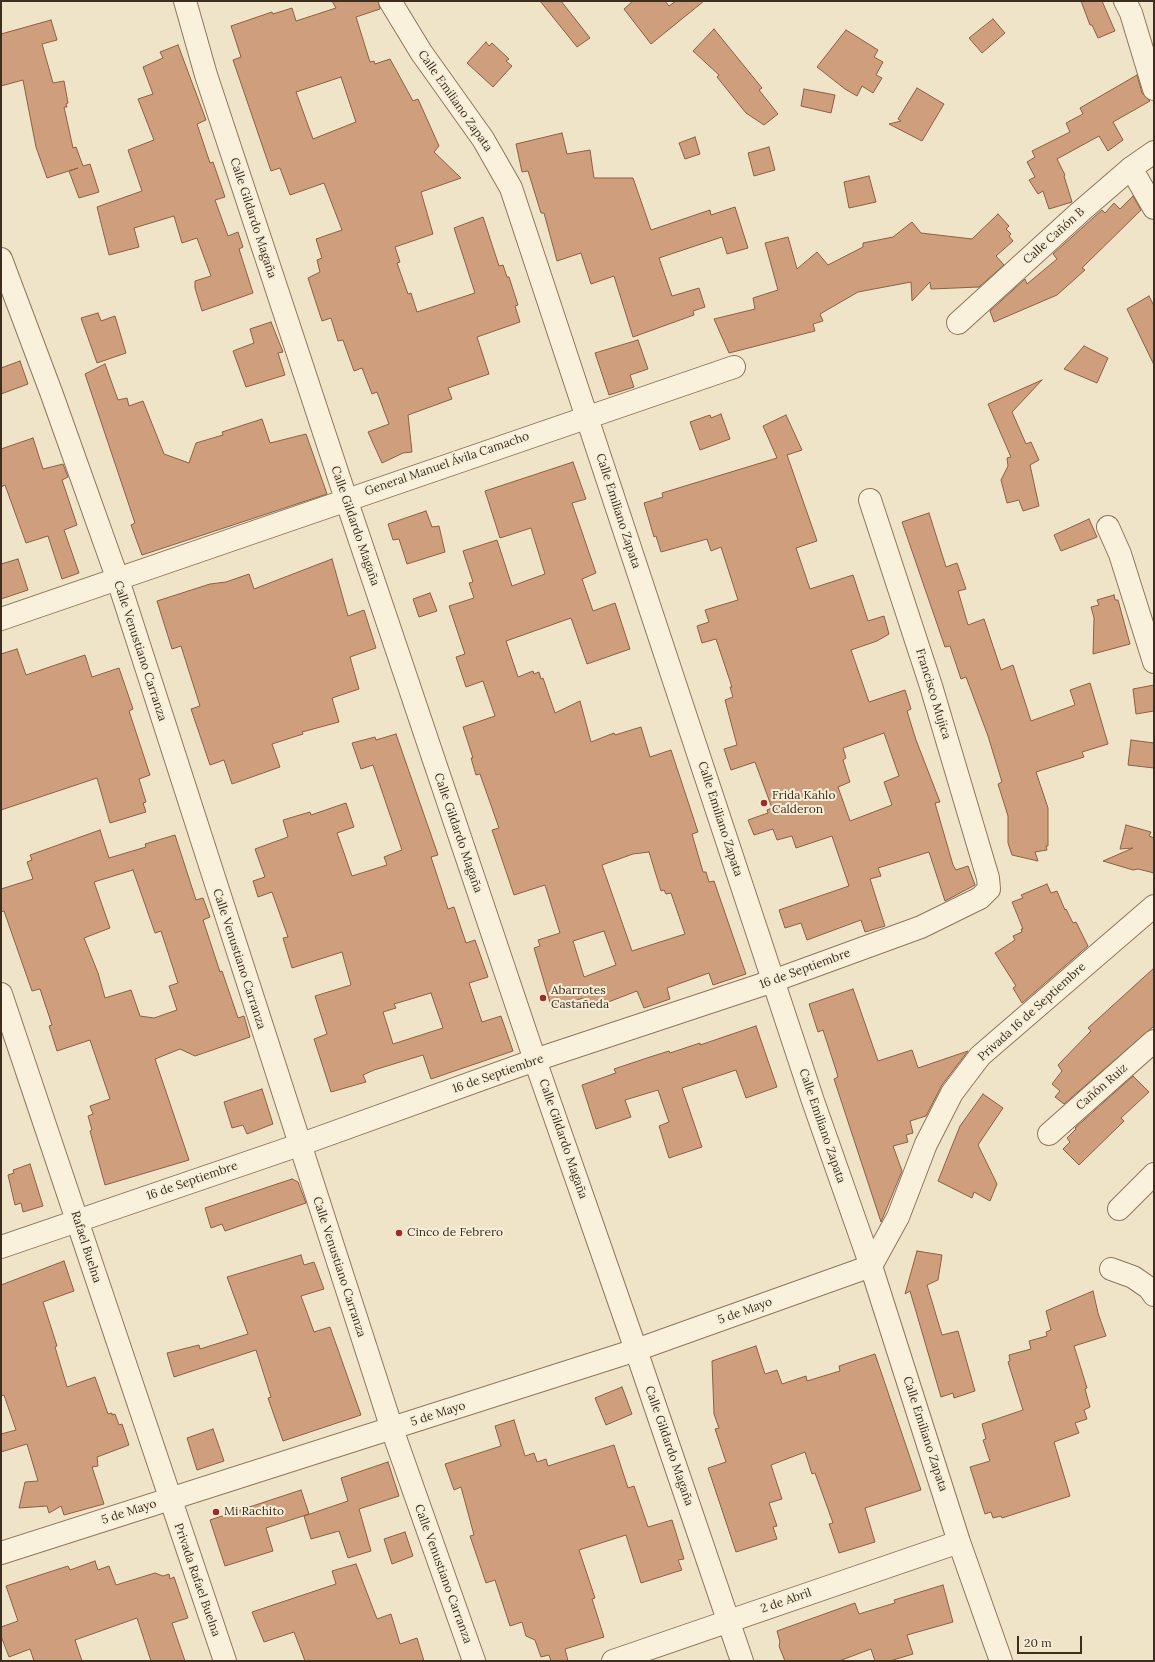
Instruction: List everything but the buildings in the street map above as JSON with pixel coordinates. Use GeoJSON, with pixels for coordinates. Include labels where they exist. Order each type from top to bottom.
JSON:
{"type":"FeatureCollection","features":[{"type":"Feature","properties":{"kind":"street","name":"Calle Gildardo Magaña"},"geometry":{"type":"LineString","coordinates":[[186,1],[206,75],[346,499],[535,1060],[742,1661]]}},
{"type":"Feature","properties":{"kind":"street","name":"Calle Emiliano Zapata"},"geometry":{"type":"LineString","coordinates":[[390,1],[421,52],[483,139],[511,188],[774,981],[871,1266],[959,1542],[1001,1661]]}},
{"type":"Feature","properties":{"kind":"street"},"geometry":{"type":"LineString","coordinates":[[1125,1],[1131,13],[1154,89]]}},
{"type":"Feature","properties":{"kind":"street","name":"Calle Cañón B"},"geometry":{"type":"LineString","coordinates":[[958,323],[1080,212],[1131,168],[1154,152]]}},
{"type":"Feature","properties":{"kind":"street"},"geometry":{"type":"LineString","coordinates":[[1131,168],[1154,208]]}},
{"type":"Feature","properties":{"kind":"street","name":"Calle Venustiano Carranza"},"geometry":{"type":"LineString","coordinates":[[1,259],[51,392],[118,580],[299,1145],[392,1429],[474,1661]]}},
{"type":"Feature","properties":{"kind":"street","name":"General Manuel Ávila Camacho"},"geometry":{"type":"LineString","coordinates":[[1,619],[118,580],[346,499],[587,416],[734,367]]}},
{"type":"Feature","properties":{"kind":"street","name":"Francisco Mujica"},"geometry":{"type":"LineString","coordinates":[[870,500],[931,686],[988,878],[989,889]]}},
{"type":"Feature","properties":{"kind":"street"},"geometry":{"type":"LineString","coordinates":[[1108,527],[1120,554],[1154,662]]}},
{"type":"Feature","properties":{"kind":"street","name":"16 de Septiembre"},"geometry":{"type":"LineString","coordinates":[[1,1246],[299,1145],[535,1060],[774,981],[921,927],[980,898],[989,889]]}},
{"type":"Feature","properties":{"kind":"street","name":"Privada 16 de Septiembre"},"geometry":{"type":"LineString","coordinates":[[871,1266],[898,1218],[926,1144],[952,1093],[980,1056],[1154,906]]}},
{"type":"Feature","properties":{"kind":"street","name":"Rafael Buelna"},"geometry":{"type":"LineString","coordinates":[[1,994],[170,1500]]}},
{"type":"Feature","properties":{"kind":"street","name":"Cañón Ruiz"},"geometry":{"type":"LineString","coordinates":[[1049,1134],[1154,1042]]}},
{"type":"Feature","properties":{"kind":"street"},"geometry":{"type":"LineString","coordinates":[[1119,1209],[1154,1174]]}},
{"type":"Feature","properties":{"kind":"street","name":"5 de Mayo"},"geometry":{"type":"LineString","coordinates":[[1,1553],[636,1350],[871,1266]]}},
{"type":"Feature","properties":{"kind":"street"},"geometry":{"type":"LineString","coordinates":[[1111,1269],[1133,1277],[1149,1288],[1154,1295]]}},
{"type":"Feature","properties":{"kind":"street","name":"Privada Rafael Buelna"},"geometry":{"type":"LineString","coordinates":[[170,1500],[225,1661]]}},
{"type":"Feature","properties":{"kind":"street","name":"2 de Abril"},"geometry":{"type":"LineString","coordinates":[[613,1661],[728,1620],[959,1542]]}},
{"type":"Feature","properties":{"kind":"place","name":"Frida Kahlo Calderon"},"geometry":{"type":"Point","coordinates":[764,803]}},
{"type":"Feature","properties":{"kind":"place","name":"Abarrotes Castañeda"},"geometry":{"type":"Point","coordinates":[543,998]}},
{"type":"Feature","properties":{"kind":"place","name":"Cinco de Febrero"},"geometry":{"type":"Point","coordinates":[399,1233]}},
{"type":"Feature","properties":{"kind":"place","name":"Mi Rachito"},"geometry":{"type":"Point","coordinates":[216,1512]}}]}
